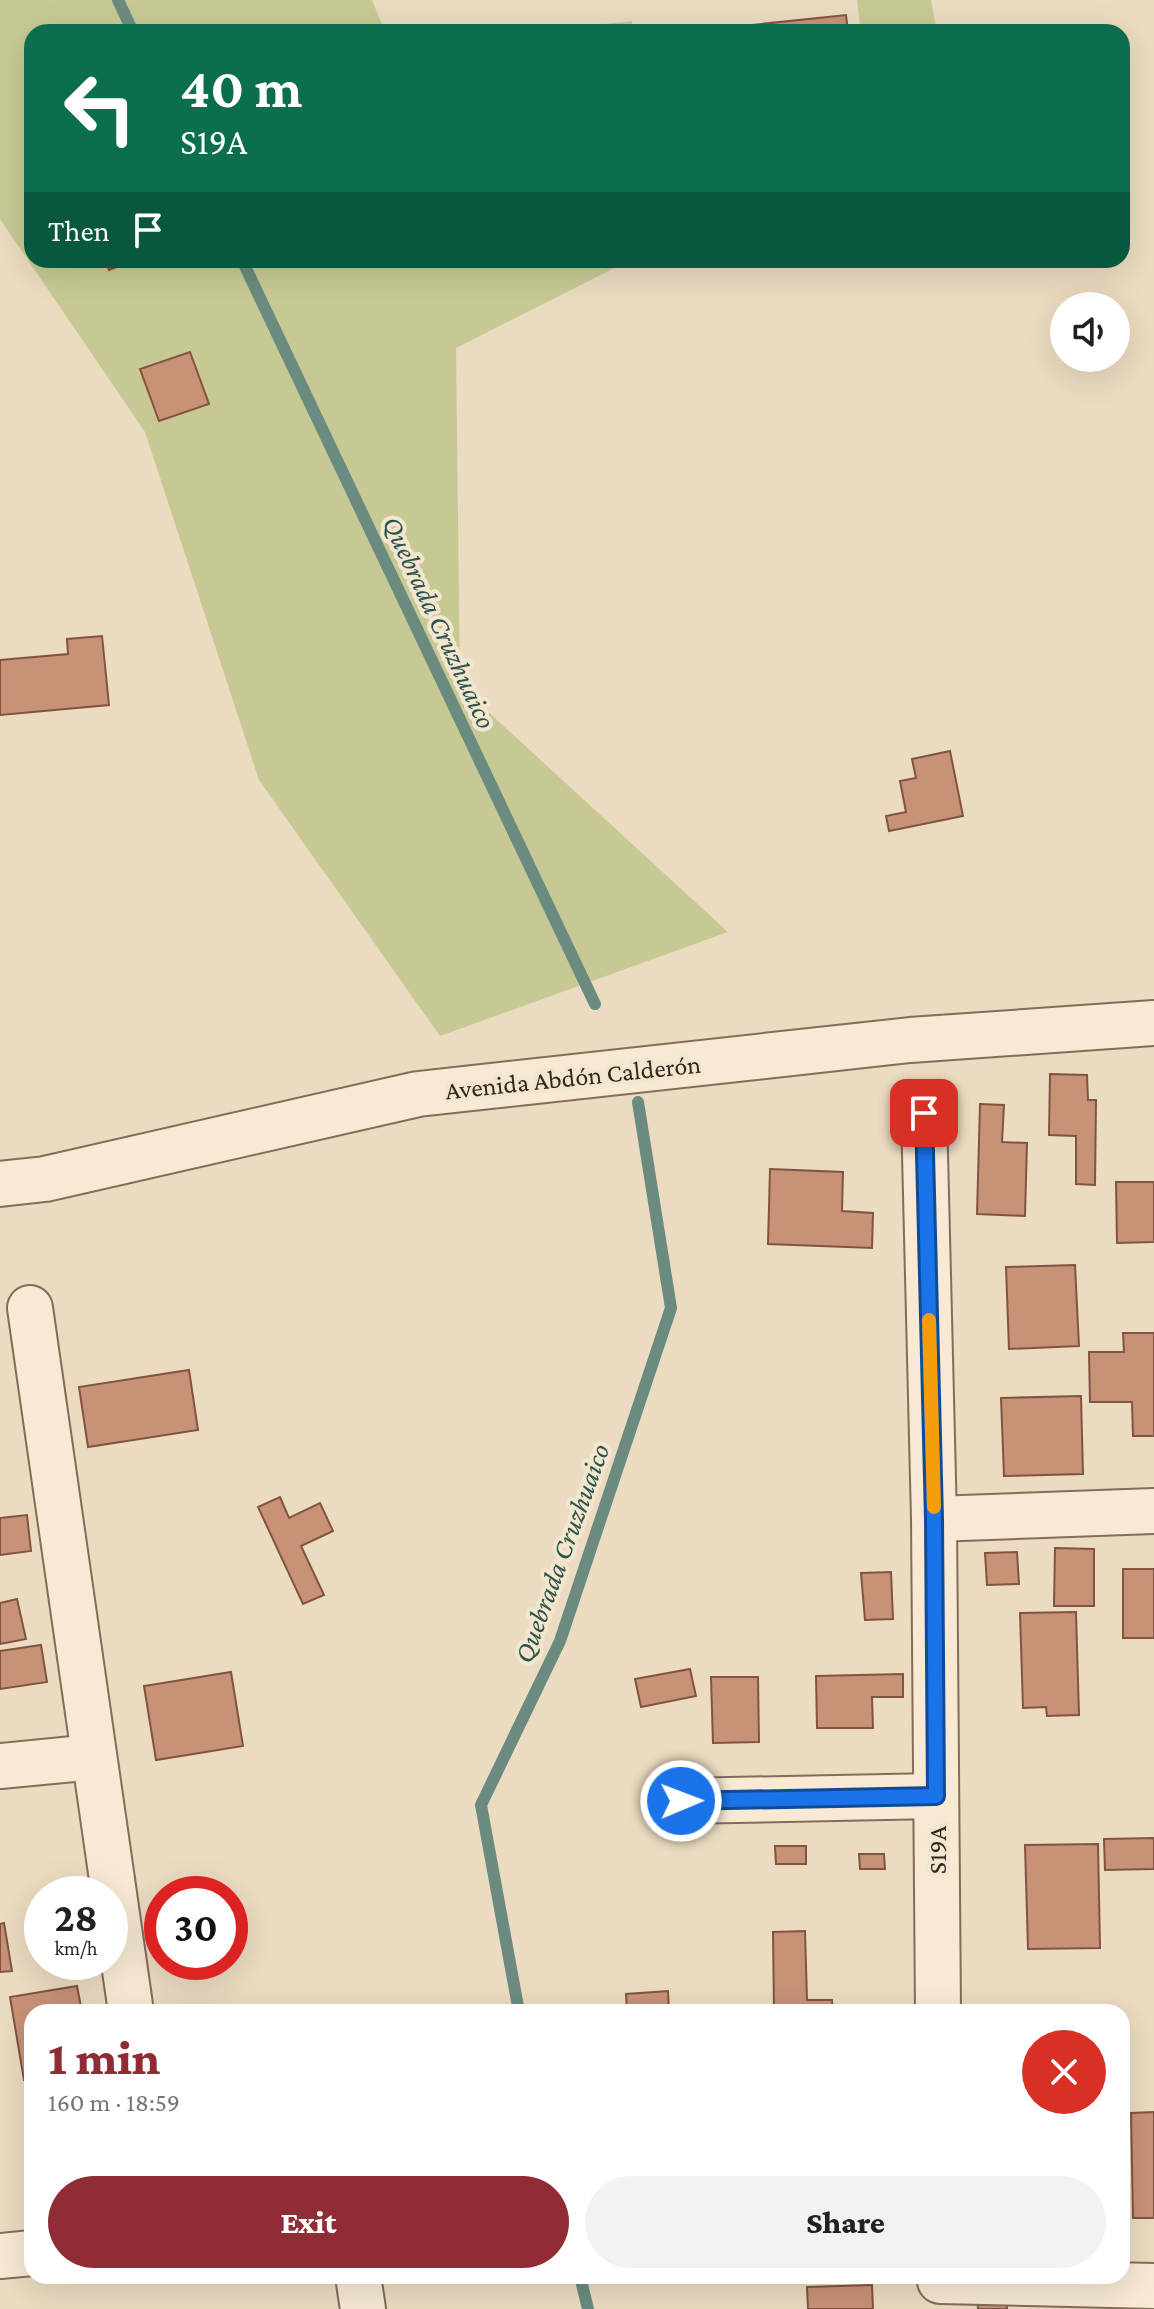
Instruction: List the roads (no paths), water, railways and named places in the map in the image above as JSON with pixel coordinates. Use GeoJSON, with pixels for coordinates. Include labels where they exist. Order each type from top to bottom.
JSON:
{"type":"FeatureCollection","features":[{"type":"Feature","properties":{"kind":"street","name":"Avenida Abdón Calderón"},"geometry":{"type":"LineString","coordinates":[[0,1184],[45,1179],[418,1094],[910,1040],[1154,1023]]}},
{"type":"Feature","properties":{"kind":"street","name":"S19A"},"geometry":{"type":"LineString","coordinates":[[924,1113],[934,1519],[938,2004]]}},
{"type":"Feature","properties":{"kind":"street"},"geometry":{"type":"LineString","coordinates":[[30,1308],[130,2004]]}},
{"type":"Feature","properties":{"kind":"street"},"geometry":{"type":"LineString","coordinates":[[934,1519],[1154,1511]]}},
{"type":"Feature","properties":{"kind":"street"},"geometry":{"type":"LineString","coordinates":[[0,1766],[94,1757]]}},
{"type":"Feature","properties":{"kind":"street"},"geometry":{"type":"LineString","coordinates":[[681,1801],[936,1796]]}},
{"type":"Feature","properties":{"kind":"street"},"geometry":{"type":"LineString","coordinates":[[0,2256],[24,2254]]}},
{"type":"Feature","properties":{"kind":"street"},"geometry":{"type":"LineString","coordinates":[[359,2284],[363,2309]]}},
{"type":"Feature","properties":{"kind":"street"},"geometry":{"type":"LineString","coordinates":[[940,2289],[1154,2286]]}},
{"type":"Feature","properties":{"kind":"waterway","name":"Quebrada Cruzhuaico"},"geometry":{"type":"LineString","coordinates":[[118,0],[129,24]]}},
{"type":"Feature","properties":{"kind":"waterway","name":"Quebrada Cruzhuaico"},"geometry":{"type":"LineString","coordinates":[[246,268],[595,1004]]}},
{"type":"Feature","properties":{"kind":"waterway","name":"Quebrada Cruzhuaico"},"geometry":{"type":"LineString","coordinates":[[518,2004],[481,1805],[560,1641],[671,1308],[638,1102]]}},
{"type":"Feature","properties":{"kind":"waterway","name":"Quebrada Cruzhuaico"},"geometry":{"type":"LineString","coordinates":[[582,2284],[588,2309]]}}]}
